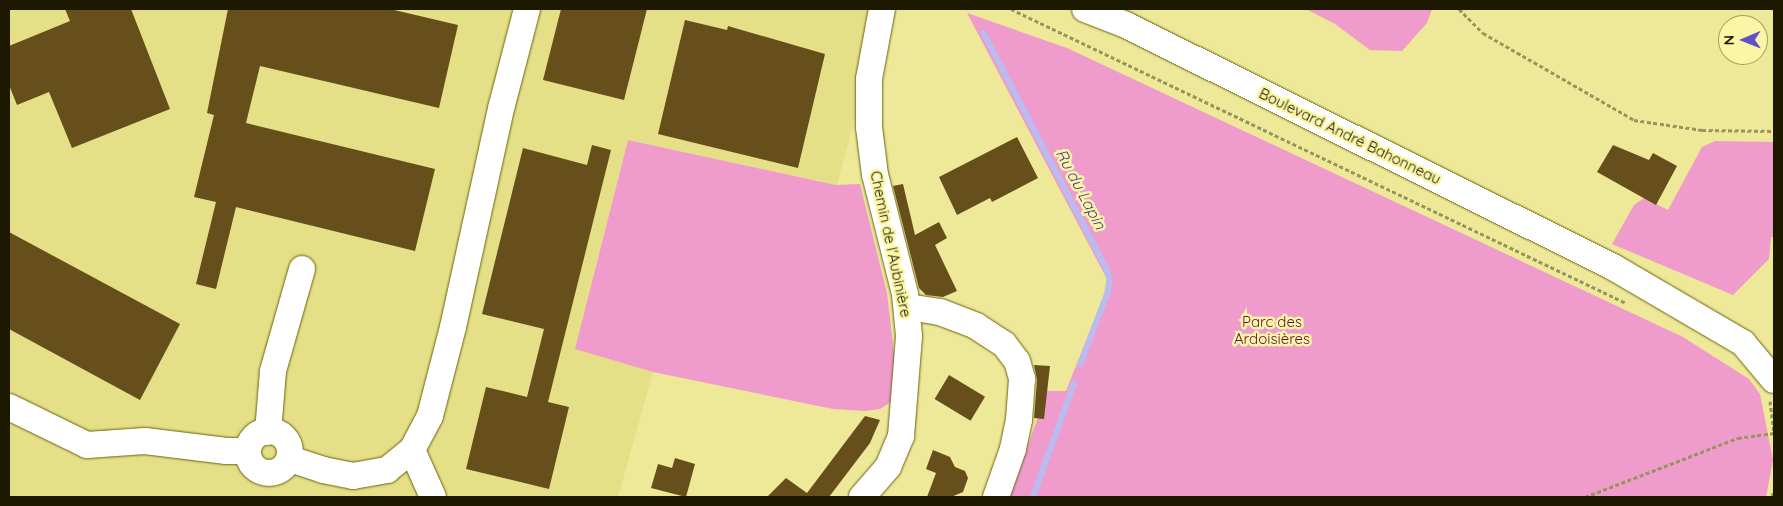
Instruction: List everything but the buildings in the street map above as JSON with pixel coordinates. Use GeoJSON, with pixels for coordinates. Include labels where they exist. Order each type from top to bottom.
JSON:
{"type":"FeatureCollection","features":[{"type":"Feature","properties":{"kind":"street"},"geometry":{"type":"LineString","coordinates":[[290,459],[353,476],[387,470],[412,450],[430,416],[454,327],[502,105],[527,9]]}},
{"type":"Feature","properties":{"kind":"street","name":"Chemin de l'Aubinière"},"geometry":{"type":"LineString","coordinates":[[862,497],[888,467],[901,436],[909,336],[908,307],[875,175],[869,128],[869,79],[882,9]]}},
{"type":"Feature","properties":{"kind":"street","name":"Boulevard André Bahonneau"},"geometry":{"type":"LineString","coordinates":[[1085,9],[1126,25],[1613,267],[1743,343],[1770,386]]}},
{"type":"Feature","properties":{"kind":"street","name":"Boulevard André Bahonneau"},"geometry":{"type":"LineString","coordinates":[[1613,267],[1724,313],[1774,348]]}},
{"type":"Feature","properties":{"kind":"street"},"geometry":{"type":"LineString","coordinates":[[268,432],[273,371],[302,269]]}},
{"type":"Feature","properties":{"kind":"street"},"geometry":{"type":"LineString","coordinates":[[908,307],[940,312],[976,326],[1004,344],[1017,361],[1022,379],[1019,420],[1013,449],[996,497]]}},
{"type":"Feature","properties":{"kind":"street"},"geometry":{"type":"LineString","coordinates":[[9,407],[87,445],[145,441],[226,452],[248,451]]}},
{"type":"Feature","properties":{"kind":"street"},"geometry":{"type":"LineString","coordinates":[[268,432],[287,440],[290,459],[282,469],[266,473],[251,464],[248,451],[254,436],[268,432]]}},
{"type":"Feature","properties":{"kind":"street"},"geometry":{"type":"LineString","coordinates":[[412,450],[433,497]]}},
{"type":"Feature","properties":{"kind":"path"},"geometry":{"type":"LineString","coordinates":[[1011,9],[1629,304]]}},
{"type":"Feature","properties":{"kind":"path"},"geometry":{"type":"LineString","coordinates":[[1459,9],[1483,34],[1634,120],[1702,130],[1774,132]]}},
{"type":"Feature","properties":{"kind":"path"},"geometry":{"type":"LineString","coordinates":[[1585,497],[1738,438],[1774,433],[1770,386]]}},
{"type":"Feature","properties":{"kind":"path"},"geometry":{"type":"LineString","coordinates":[[1772,497],[1774,490]]}},
{"type":"Feature","properties":{"kind":"shaded area"},"geometry":{"type":"Polygon","coordinates":[[[9,9],[884,9],[837,185],[628,140],[575,349],[653,372],[618,497],[9,497],[9,9]]]}},
{"type":"Feature","properties":{"kind":"green space"},"geometry":{"type":"Polygon","coordinates":[[[1306,9],[1432,9],[1427,23],[1402,51],[1370,50],[1335,24],[1306,9]]]}},
{"type":"Feature","properties":{"kind":"green space","name":"Parc des Ardoisières"},"geometry":{"type":"Polygon","coordinates":[[[967,13],[1067,48],[1683,337],[1749,379],[1760,394],[1773,460],[1766,497],[1010,497],[1047,391],[1066,391],[1109,283],[967,13]]]}},
{"type":"Feature","properties":{"kind":"green space"},"geometry":{"type":"Polygon","coordinates":[[[628,140],[836,185],[860,184],[887,293],[896,370],[891,402],[880,409],[865,411],[833,409],[653,372],[575,349],[628,140]]]}},
{"type":"Feature","properties":{"kind":"green space"},"geometry":{"type":"Polygon","coordinates":[[[1715,141],[1774,142],[1774,237],[1771,237],[1769,259],[1733,295],[1612,244],[1634,205],[1644,198],[1668,210],[1702,147],[1715,141]]]}},
{"type":"Feature","properties":{"kind":"waterway","name":"Ru du Lapin"},"geometry":{"type":"LineString","coordinates":[[984,33],[1106,267],[1110,279],[1108,293],[1081,364]]}},
{"type":"Feature","properties":{"kind":"waterway","name":"Ru du Lapin"},"geometry":{"type":"LineString","coordinates":[[1033,497],[1074,384]]}}]}
